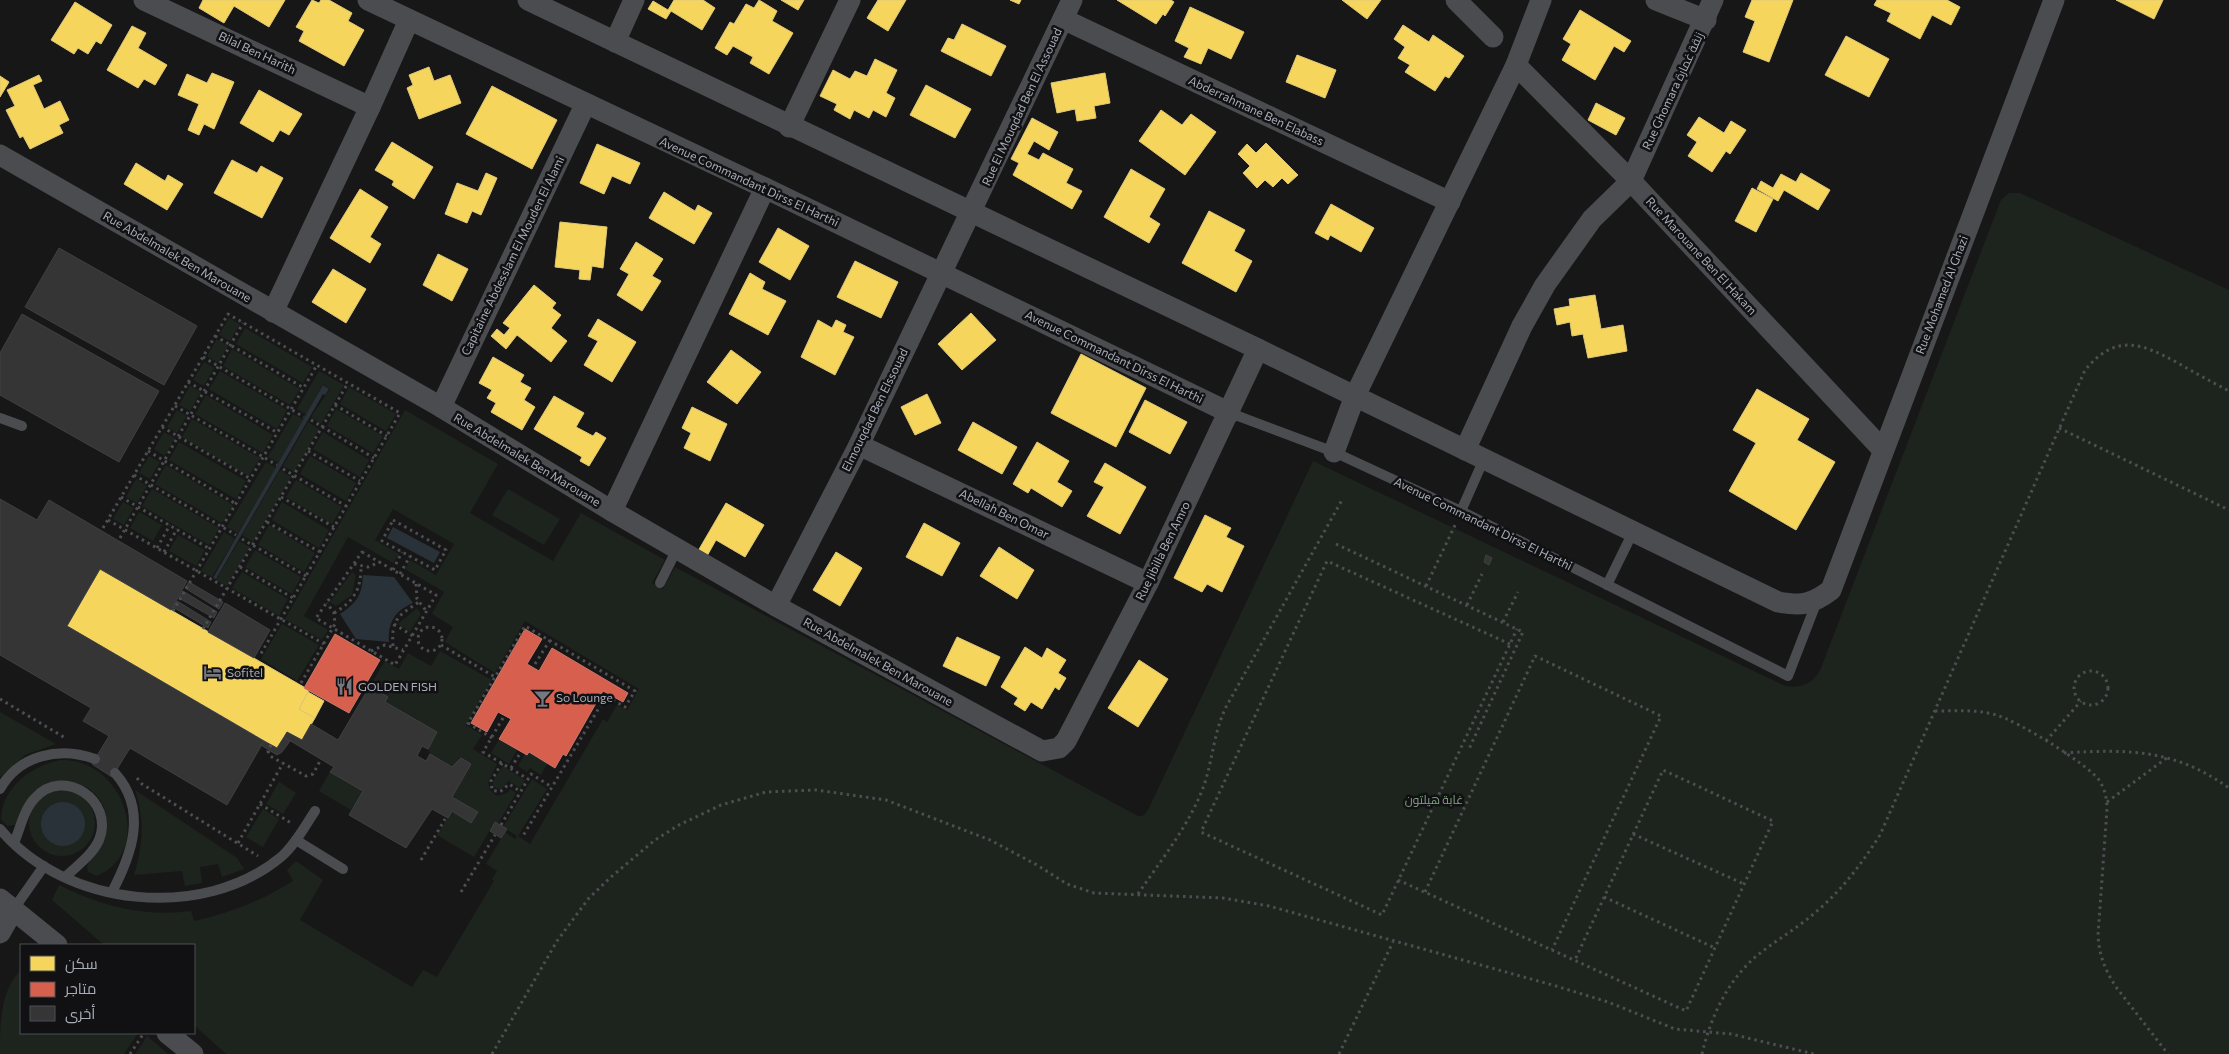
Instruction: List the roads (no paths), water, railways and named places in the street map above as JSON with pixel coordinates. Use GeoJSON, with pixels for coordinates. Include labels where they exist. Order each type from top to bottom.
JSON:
{"type":"FeatureCollection","features":[{"type":"Feature","properties":{"kind":"street","name":"Bilal Ben Harith"},"geometry":{"type":"LineString","coordinates":[[144,0],[370,107]]}},
{"type":"Feature","properties":{"kind":"street","name":"Avenue Commandant Dirss El Harthi"},"geometry":{"type":"LineString","coordinates":[[368,0],[585,105],[765,188],[1230,413]]}},
{"type":"Feature","properties":{"kind":"street"},"geometry":{"type":"LineString","coordinates":[[528,0],[789,127],[1355,396],[1778,602],[1799,606],[1824,595]]}},
{"type":"Feature","properties":{"kind":"street"},"geometry":{"type":"LineString","coordinates":[[615,42],[634,0]]}},
{"type":"Feature","properties":{"kind":"street"},"geometry":{"type":"LineString","coordinates":[[789,127],[850,0]]}},
{"type":"Feature","properties":{"kind":"street","name":"Rue El Mouqdad Ben El Assouad"},"geometry":{"type":"LineString","coordinates":[[972,213],[1072,0]]}},
{"type":"Feature","properties":{"kind":"street"},"geometry":{"type":"LineString","coordinates":[[1456,0],[1493,38]]}},
{"type":"Feature","properties":{"kind":"street"},"geometry":{"type":"LineString","coordinates":[[1334,452],[1355,396],[1516,65],[1541,0]]}},
{"type":"Feature","properties":{"kind":"street"},"geometry":{"type":"LineString","coordinates":[[1656,0],[1709,10]]}},
{"type":"Feature","properties":{"kind":"street","name":"Rue Mohamed Al Ghazi"},"geometry":{"type":"LineString","coordinates":[[1824,595],[1883,450],[2054,0]]}},
{"type":"Feature","properties":{"kind":"street","name":"Rue Ghomara زنقة غمارة"},"geometry":{"type":"LineString","coordinates":[[1631,181],[1709,10]]}},
{"type":"Feature","properties":{"kind":"street","name":"Abderrahmane Ben Elabass"},"geometry":{"type":"LineString","coordinates":[[1063,19],[1450,202]]}},
{"type":"Feature","properties":{"kind":"street"},"geometry":{"type":"LineString","coordinates":[[272,312],[370,107],[409,20]]}},
{"type":"Feature","properties":{"kind":"street","name":"Rue Marouane Ben El Hakam"},"geometry":{"type":"LineString","coordinates":[[1516,65],[1631,181],[1883,450]]}},
{"type":"Feature","properties":{"kind":"street","name":"Capitaine Abdesslam El Mouden El Alami"},"geometry":{"type":"LineString","coordinates":[[441,407],[585,105]]}},
{"type":"Feature","properties":{"kind":"street","name":"Rue Abdelmalek Ben Marouane"},"geometry":{"type":"LineString","coordinates":[[0,155],[441,407],[612,511],[776,606],[1042,751],[1059,748]]}},
{"type":"Feature","properties":{"kind":"street"},"geometry":{"type":"LineString","coordinates":[[1474,454],[1522,326],[1545,285],[1592,219],[1631,181]]}},
{"type":"Feature","properties":{"kind":"street"},"geometry":{"type":"LineString","coordinates":[[612,511],[765,188]]}},
{"type":"Feature","properties":{"kind":"street","name":"Elmouqdad Ben Elssouad"},"geometry":{"type":"LineString","coordinates":[[776,606],[859,444],[972,213]]}},
{"type":"Feature","properties":{"kind":"street","name":"Rue Jibilla Ben Amro"},"geometry":{"type":"LineString","coordinates":[[1059,748],[1066,741],[1148,583],[1230,413],[1258,350]]}},
{"type":"Feature","properties":{"kind":"street","name":"Abellah Ben Omar"},"geometry":{"type":"LineString","coordinates":[[859,444],[1148,583]]}},
{"type":"Feature","properties":{"kind":"street"},"geometry":{"type":"LineString","coordinates":[[0,932],[7,905],[56,944]]}},
{"type":"Feature","properties":{"kind":"street"},"geometry":{"type":"LineString","coordinates":[[168,1034],[193,1054]]}},
{"type":"Feature","properties":{"kind":"lane","name":"Avenue Commandant Dirss El Harthi"},"geometry":{"type":"LineString","coordinates":[[1230,413],[1334,452],[1461,511],[1788,676],[1824,595]]}},
{"type":"Feature","properties":{"kind":"lane"},"geometry":{"type":"LineString","coordinates":[[0,418],[22,426]]}},
{"type":"Feature","properties":{"kind":"lane"},"geometry":{"type":"LineString","coordinates":[[1461,511],[1474,454]]}},
{"type":"Feature","properties":{"kind":"lane"},"geometry":{"type":"LineString","coordinates":[[1607,586],[1633,532]]}},
{"type":"Feature","properties":{"kind":"lane"},"geometry":{"type":"LineString","coordinates":[[660,583],[678,549]]}},
{"type":"Feature","properties":{"kind":"lane"},"geometry":{"type":"LineString","coordinates":[[0,789],[17,769],[39,757],[63,752],[95,759]]}},
{"type":"Feature","properties":{"kind":"lane"},"geometry":{"type":"LineString","coordinates":[[112,892],[128,862],[134,833],[130,801],[124,785],[115,773]]}},
{"type":"Feature","properties":{"kind":"lane"},"geometry":{"type":"LineString","coordinates":[[14,843],[30,804],[44,790],[62,785],[78,788],[85,792],[92,797],[100,812],[102,828],[100,838],[95,847],[65,877]]}},
{"type":"Feature","properties":{"kind":"lane"},"geometry":{"type":"LineString","coordinates":[[0,829],[14,843],[44,866],[65,877],[112,892],[159,898],[197,895],[234,885],[272,864],[283,856],[316,811]]}},
{"type":"Feature","properties":{"kind":"lane"},"geometry":{"type":"LineString","coordinates":[[296,840],[343,869]]}},
{"type":"Feature","properties":{"kind":"lane"},"geometry":{"type":"LineString","coordinates":[[7,905],[44,866]]}},
{"type":"Feature","properties":{"kind":"place","name":"Sofitel"},"geometry":{"type":"Point","coordinates":[213,673]}},
{"type":"Feature","properties":{"kind":"place","name":"GOLDEN FISH"},"geometry":{"type":"Point","coordinates":[344,687]}},
{"type":"Feature","properties":{"kind":"place","name":"So Lounge"},"geometry":{"type":"Point","coordinates":[542,698]}},
{"type":"Feature","properties":{"kind":"park label","name":"غابة هيلتون"},"geometry":{"type":"Point","coordinates":[1434,800]}}]}
